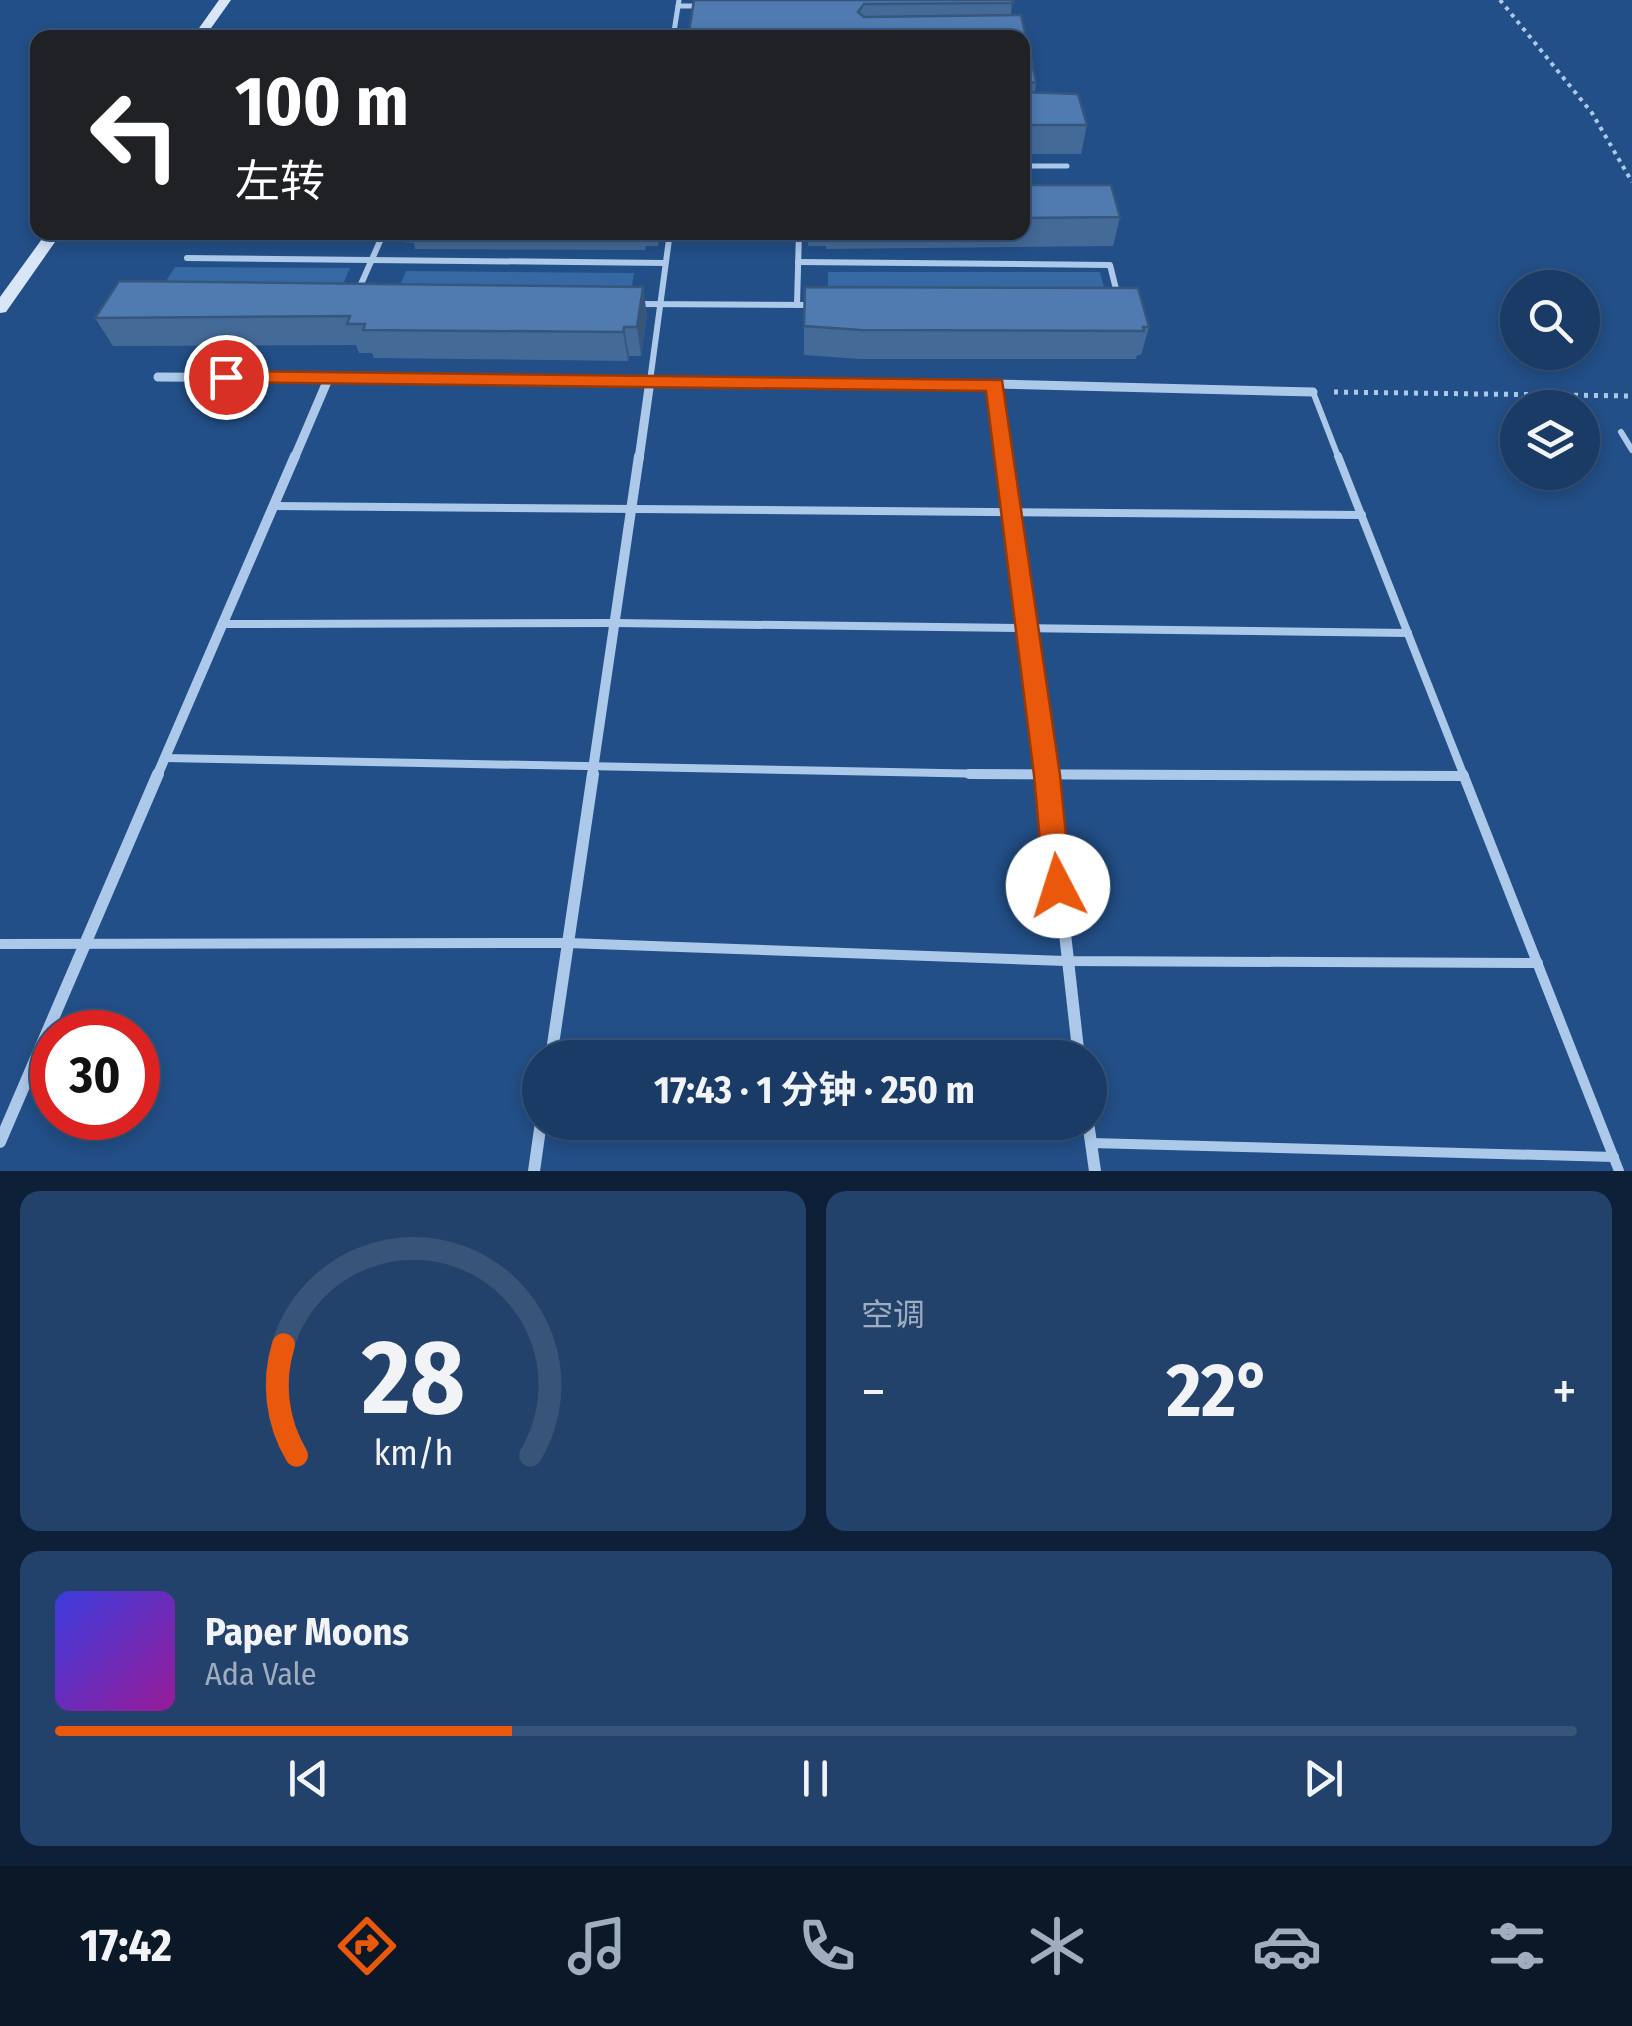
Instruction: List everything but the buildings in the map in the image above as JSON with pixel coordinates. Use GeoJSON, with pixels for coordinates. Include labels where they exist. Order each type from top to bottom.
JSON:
{"type":"FeatureCollection","features":[{"type":"Feature","properties":{"kind":"street"},"geometry":{"type":"LineString","coordinates":[[204,30],[225,0]]}},
{"type":"Feature","properties":{"kind":"street"},"geometry":{"type":"LineString","coordinates":[[0,308],[49,240]]}},
{"type":"Feature","properties":{"kind":"street"},"geometry":{"type":"LineString","coordinates":[[158,377],[995,384],[1313,392]]}},
{"type":"Feature","properties":{"kind":"street"},"geometry":{"type":"LineString","coordinates":[[0,1142],[329,378]]}},
{"type":"Feature","properties":{"kind":"street"},"geometry":{"type":"LineString","coordinates":[[554,1040],[650,381]]}},
{"type":"Feature","properties":{"kind":"street"},"geometry":{"type":"LineString","coordinates":[[995,384],[1047,775],[1076,1040]]}},
{"type":"Feature","properties":{"kind":"street"},"geometry":{"type":"LineString","coordinates":[[534,1171],[539,1140]]}},
{"type":"Feature","properties":{"kind":"street"},"geometry":{"type":"LineString","coordinates":[[1091,1140],[1095,1171]]}},
{"type":"Feature","properties":{"kind":"lane"},"geometry":{"type":"LineString","coordinates":[[674,30],[679,3],[716,6]]}},
{"type":"Feature","properties":{"kind":"lane"},"geometry":{"type":"LineString","coordinates":[[1030,166],[1067,166]]}},
{"type":"Feature","properties":{"kind":"lane"},"geometry":{"type":"LineString","coordinates":[[354,300],[380,240]]}},
{"type":"Feature","properties":{"kind":"lane"},"geometry":{"type":"LineString","coordinates":[[650,381],[669,240]]}},
{"type":"Feature","properties":{"kind":"lane"},"geometry":{"type":"LineString","coordinates":[[797,306],[799,240]]}},
{"type":"Feature","properties":{"kind":"lane"},"geometry":{"type":"LineString","coordinates":[[187,258],[666,263]]}},
{"type":"Feature","properties":{"kind":"lane"},"geometry":{"type":"LineString","coordinates":[[798,262],[1110,265],[1120,306]]}},
{"type":"Feature","properties":{"kind":"lane"},"geometry":{"type":"LineString","coordinates":[[622,304],[816,306]]}},
{"type":"Feature","properties":{"kind":"lane"},"geometry":{"type":"LineString","coordinates":[[1313,392],[1619,1171]]}},
{"type":"Feature","properties":{"kind":"lane"},"geometry":{"type":"LineString","coordinates":[[1621,432],[1632,450]]}},
{"type":"Feature","properties":{"kind":"lane"},"geometry":{"type":"LineString","coordinates":[[274,506],[1362,515]]}},
{"type":"Feature","properties":{"kind":"lane"},"geometry":{"type":"LineString","coordinates":[[222,624],[1028,627],[1408,633]]}},
{"type":"Feature","properties":{"kind":"lane"},"geometry":{"type":"LineString","coordinates":[[165,758],[1047,775],[1464,776]]}},
{"type":"Feature","properties":{"kind":"lane"},"geometry":{"type":"LineString","coordinates":[[0,944],[568,942],[1065,961],[1538,963]]}},
{"type":"Feature","properties":{"kind":"lane"},"geometry":{"type":"LineString","coordinates":[[1091,1143],[1614,1156]]}},
{"type":"Feature","properties":{"kind":"path"},"geometry":{"type":"LineString","coordinates":[[1500,0],[1592,114],[1632,182]]}},
{"type":"Feature","properties":{"kind":"path"},"geometry":{"type":"LineString","coordinates":[[1313,392],[1632,396]]}},
{"type":"Feature","properties":{"kind":"shaded area"},"geometry":{"type":"Polygon","coordinates":[[[175,267],[350,268],[338,296],[158,294],[175,267]]]}},
{"type":"Feature","properties":{"kind":"shaded area"},"geometry":{"type":"Polygon","coordinates":[[[406,271],[634,273],[630,298],[395,297],[406,271]]]}},
{"type":"Feature","properties":{"kind":"shaded area"},"geometry":{"type":"Polygon","coordinates":[[[828,272],[1100,272],[1107,299],[828,299],[828,272]]]}},
{"type":"Feature","properties":{"kind":"route"},"geometry":{"type":"LineString","coordinates":[[226,377],[995,384],[1058,886]]}}]}
